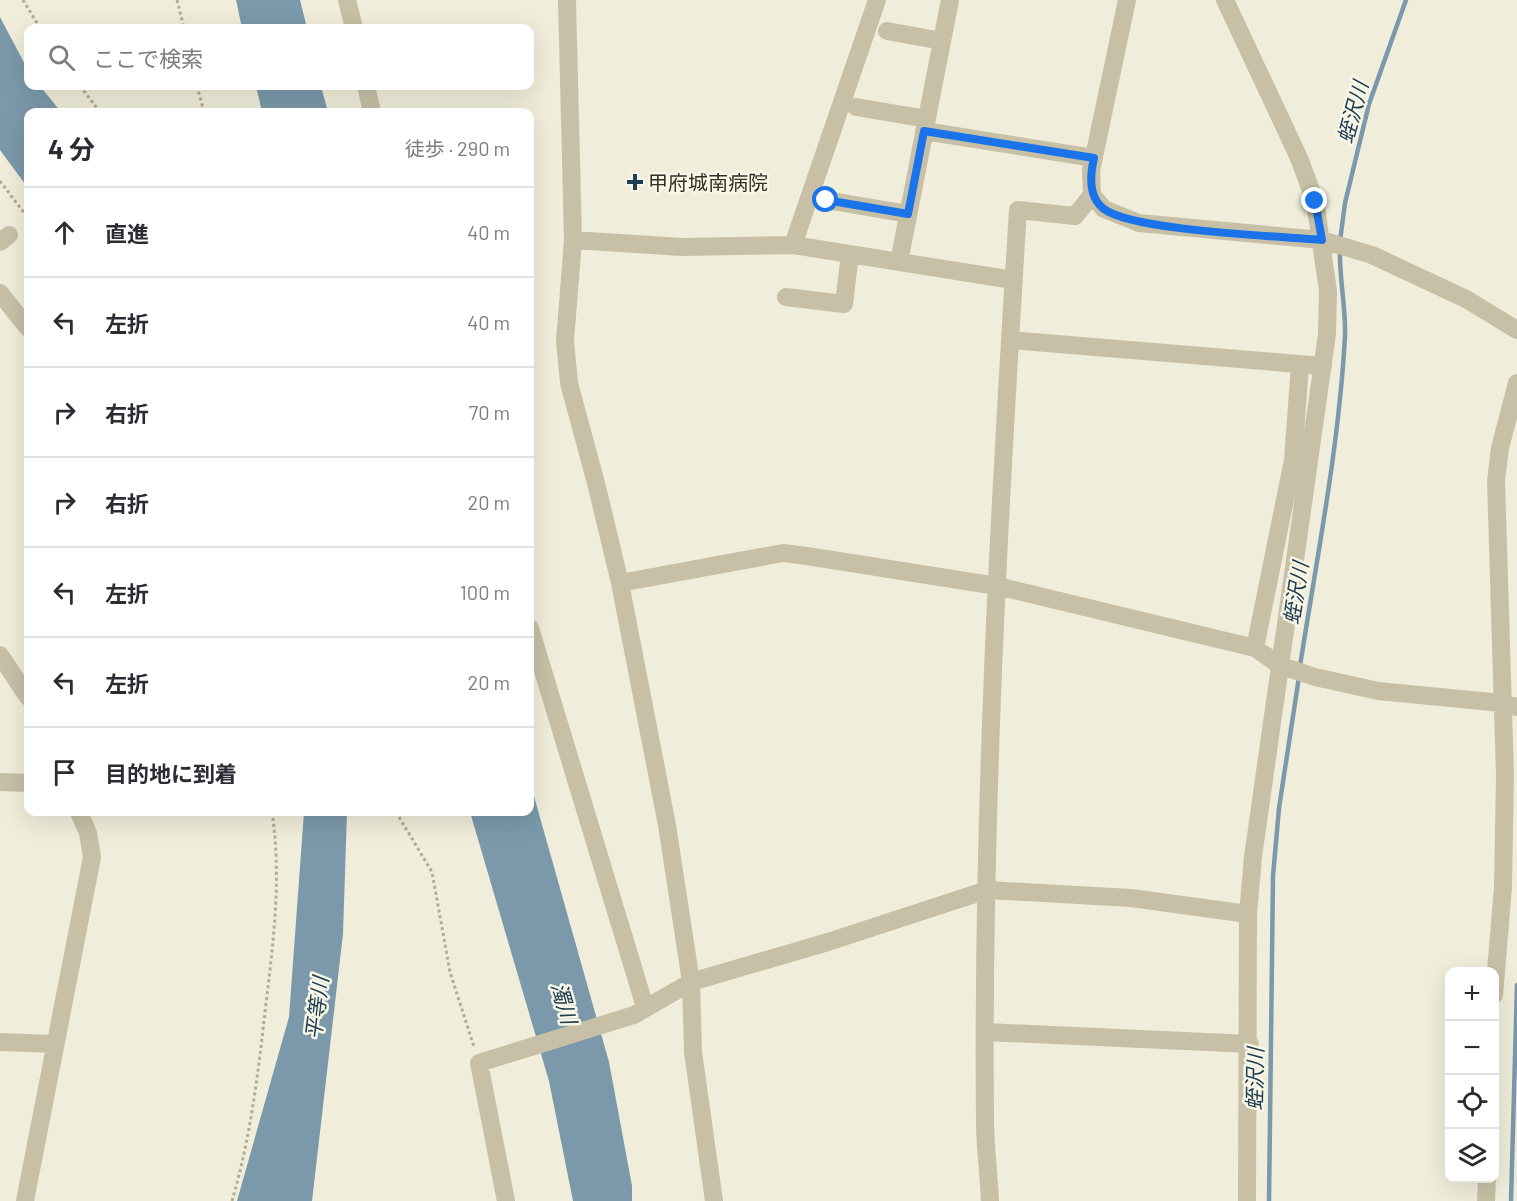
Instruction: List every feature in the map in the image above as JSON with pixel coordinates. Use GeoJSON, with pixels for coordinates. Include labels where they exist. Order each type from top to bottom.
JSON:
{"type":"FeatureCollection","features":[{"type":"Feature","properties":{"kind":"street"},"geometry":{"type":"LineString","coordinates":[[347,0],[353,24]]}},
{"type":"Feature","properties":{"kind":"street"},"geometry":{"type":"LineString","coordinates":[[567,0],[573,240],[565,342],[569,382],[620,584],[668,825],[691,982],[693,1052],[714,1201]]}},
{"type":"Feature","properties":{"kind":"street"},"geometry":{"type":"LineString","coordinates":[[793,245],[877,0]]}},
{"type":"Feature","properties":{"kind":"street"},"geometry":{"type":"LineString","coordinates":[[899,262],[950,0]]}},
{"type":"Feature","properties":{"kind":"street"},"geometry":{"type":"LineString","coordinates":[[1127,0],[1091,171],[1092,195],[1104,209],[1139,223],[1334,244],[1372,255],[1466,298],[1505,320],[1517,330]]}},
{"type":"Feature","properties":{"kind":"street"},"geometry":{"type":"LineString","coordinates":[[1225,0],[1299,158],[1334,244],[1323,366],[1303,438],[1293,460],[1255,648]]}},
{"type":"Feature","properties":{"kind":"street"},"geometry":{"type":"LineString","coordinates":[[887,31],[942,41]]}},
{"type":"Feature","properties":{"kind":"street"},"geometry":{"type":"LineString","coordinates":[[367,90],[371,108]]}},
{"type":"Feature","properties":{"kind":"street"},"geometry":{"type":"LineString","coordinates":[[856,107],[925,125],[1094,158]]}},
{"type":"Feature","properties":{"kind":"street"},"geometry":{"type":"LineString","coordinates":[[990,1201],[985,1124],[987,890],[997,586],[1018,210],[1075,216],[1092,195]]}},
{"type":"Feature","properties":{"kind":"street"},"geometry":{"type":"LineString","coordinates":[[826,200],[908,214]]}},
{"type":"Feature","properties":{"kind":"street"},"geometry":{"type":"LineString","coordinates":[[573,240],[682,247],[793,245],[1013,280]]}},
{"type":"Feature","properties":{"kind":"street"},"geometry":{"type":"LineString","coordinates":[[786,297],[844,304],[850,254]]}},
{"type":"Feature","properties":{"kind":"street"},"geometry":{"type":"LineString","coordinates":[[0,293],[24,323]]}},
{"type":"Feature","properties":{"kind":"street"},"geometry":{"type":"LineString","coordinates":[[1010,340],[1323,366]]}},
{"type":"Feature","properties":{"kind":"street"},"geometry":{"type":"LineString","coordinates":[[1247,1201],[1250,1044],[1248,914],[1284,667],[1303,438],[1300,364]]}},
{"type":"Feature","properties":{"kind":"street"},"geometry":{"type":"LineString","coordinates":[[1496,967],[1504,856],[1509,706],[1496,481],[1500,448],[1517,383]]}},
{"type":"Feature","properties":{"kind":"street"},"geometry":{"type":"LineString","coordinates":[[620,584],[783,554],[997,586],[1255,648],[1284,667],[1378,691],[1509,706]]}},
{"type":"Feature","properties":{"kind":"street"},"geometry":{"type":"LineString","coordinates":[[534,642],[640,1011]]}},
{"type":"Feature","properties":{"kind":"street"},"geometry":{"type":"LineString","coordinates":[[0,656],[24,691]]}},
{"type":"Feature","properties":{"kind":"street"},"geometry":{"type":"LineString","coordinates":[[0,782],[24,783]]}},
{"type":"Feature","properties":{"kind":"street"},"geometry":{"type":"LineString","coordinates":[[25,1201],[92,857],[88,833],[81,816]]}},
{"type":"Feature","properties":{"kind":"street"},"geometry":{"type":"LineString","coordinates":[[506,1201],[485,1062],[640,1011],[691,982],[828,942],[987,890],[1131,898],[1248,914]]}},
{"type":"Feature","properties":{"kind":"street"},"geometry":{"type":"LineString","coordinates":[[986,1032],[1250,1044]]}},
{"type":"Feature","properties":{"kind":"street"},"geometry":{"type":"LineString","coordinates":[[0,1042],[54,1044]]}},
{"type":"Feature","properties":{"kind":"street"},"geometry":{"type":"LineString","coordinates":[[1486,1201],[1487,1183]]}},
{"type":"Feature","properties":{"kind":"path"},"geometry":{"type":"LineString","coordinates":[[23,0],[38,24]]}},
{"type":"Feature","properties":{"kind":"path"},"geometry":{"type":"LineString","coordinates":[[177,0],[183,24]]}},
{"type":"Feature","properties":{"kind":"path"},"geometry":{"type":"LineString","coordinates":[[83,90],[97,108]]}},
{"type":"Feature","properties":{"kind":"path"},"geometry":{"type":"LineString","coordinates":[[198,90],[203,108]]}},
{"type":"Feature","properties":{"kind":"path"},"geometry":{"type":"LineString","coordinates":[[0,181],[24,213]]}},
{"type":"Feature","properties":{"kind":"path"},"geometry":{"type":"LineString","coordinates":[[232,1201],[246,1148],[270,968],[278,881],[278,849],[274,816]]}},
{"type":"Feature","properties":{"kind":"path"},"geometry":{"type":"LineString","coordinates":[[398,816],[432,873],[450,972],[485,1062]]}},
{"type":"Feature","properties":{"kind":"water"},"geometry":{"type":"Polygon","coordinates":[[[236,0],[300,0],[306,24],[241,24],[236,0]]]}},
{"type":"Feature","properties":{"kind":"water"},"geometry":{"type":"Polygon","coordinates":[[[0,17],[24,62],[24,90],[43,90],[58,108],[24,108],[24,183],[0,150],[0,17]]]}},
{"type":"Feature","properties":{"kind":"water"},"geometry":{"type":"Polygon","coordinates":[[[257,90],[322,90],[327,108],[261,108],[257,90]]]}},
{"type":"Feature","properties":{"kind":"water","name":"濁川"},"geometry":{"type":"Polygon","coordinates":[[[534,796],[609,1062],[632,1186],[632,1201],[573,1201],[549,1081],[471,816],[534,816],[534,796]]]}},
{"type":"Feature","properties":{"kind":"water","name":"平等川"},"geometry":{"type":"Polygon","coordinates":[[[304,816],[347,816],[343,934],[312,1201],[237,1201],[289,1017],[304,816]]]}},
{"type":"Feature","properties":{"kind":"waterway","name":"蛭沢川"},"geometry":{"type":"LineString","coordinates":[[1340,241],[1345,203],[1369,104],[1406,0]]}},
{"type":"Feature","properties":{"kind":"waterway","name":"蛭沢川"},"geometry":{"type":"LineString","coordinates":[[1300,666],[1338,419],[1345,336],[1340,249]]}},
{"type":"Feature","properties":{"kind":"waterway","name":"蛭沢川"},"geometry":{"type":"LineString","coordinates":[[1269,1201],[1273,876],[1279,808],[1299,677]]}},
{"type":"Feature","properties":{"kind":"waterway"},"geometry":{"type":"LineString","coordinates":[[1511,1201],[1517,985]]}},
{"type":"Feature","properties":{"kind":"place","name":"甲府城南病院"},"geometry":{"type":"Point","coordinates":[635,182]}},
{"type":"Feature","properties":{"kind":"route"},"geometry":{"type":"LineString","coordinates":[[826,200],[908,214],[924,131],[1094,158],[1091,171],[1092,195],[1104,209],[1139,223],[1322,240],[1315,201]]}}]}
